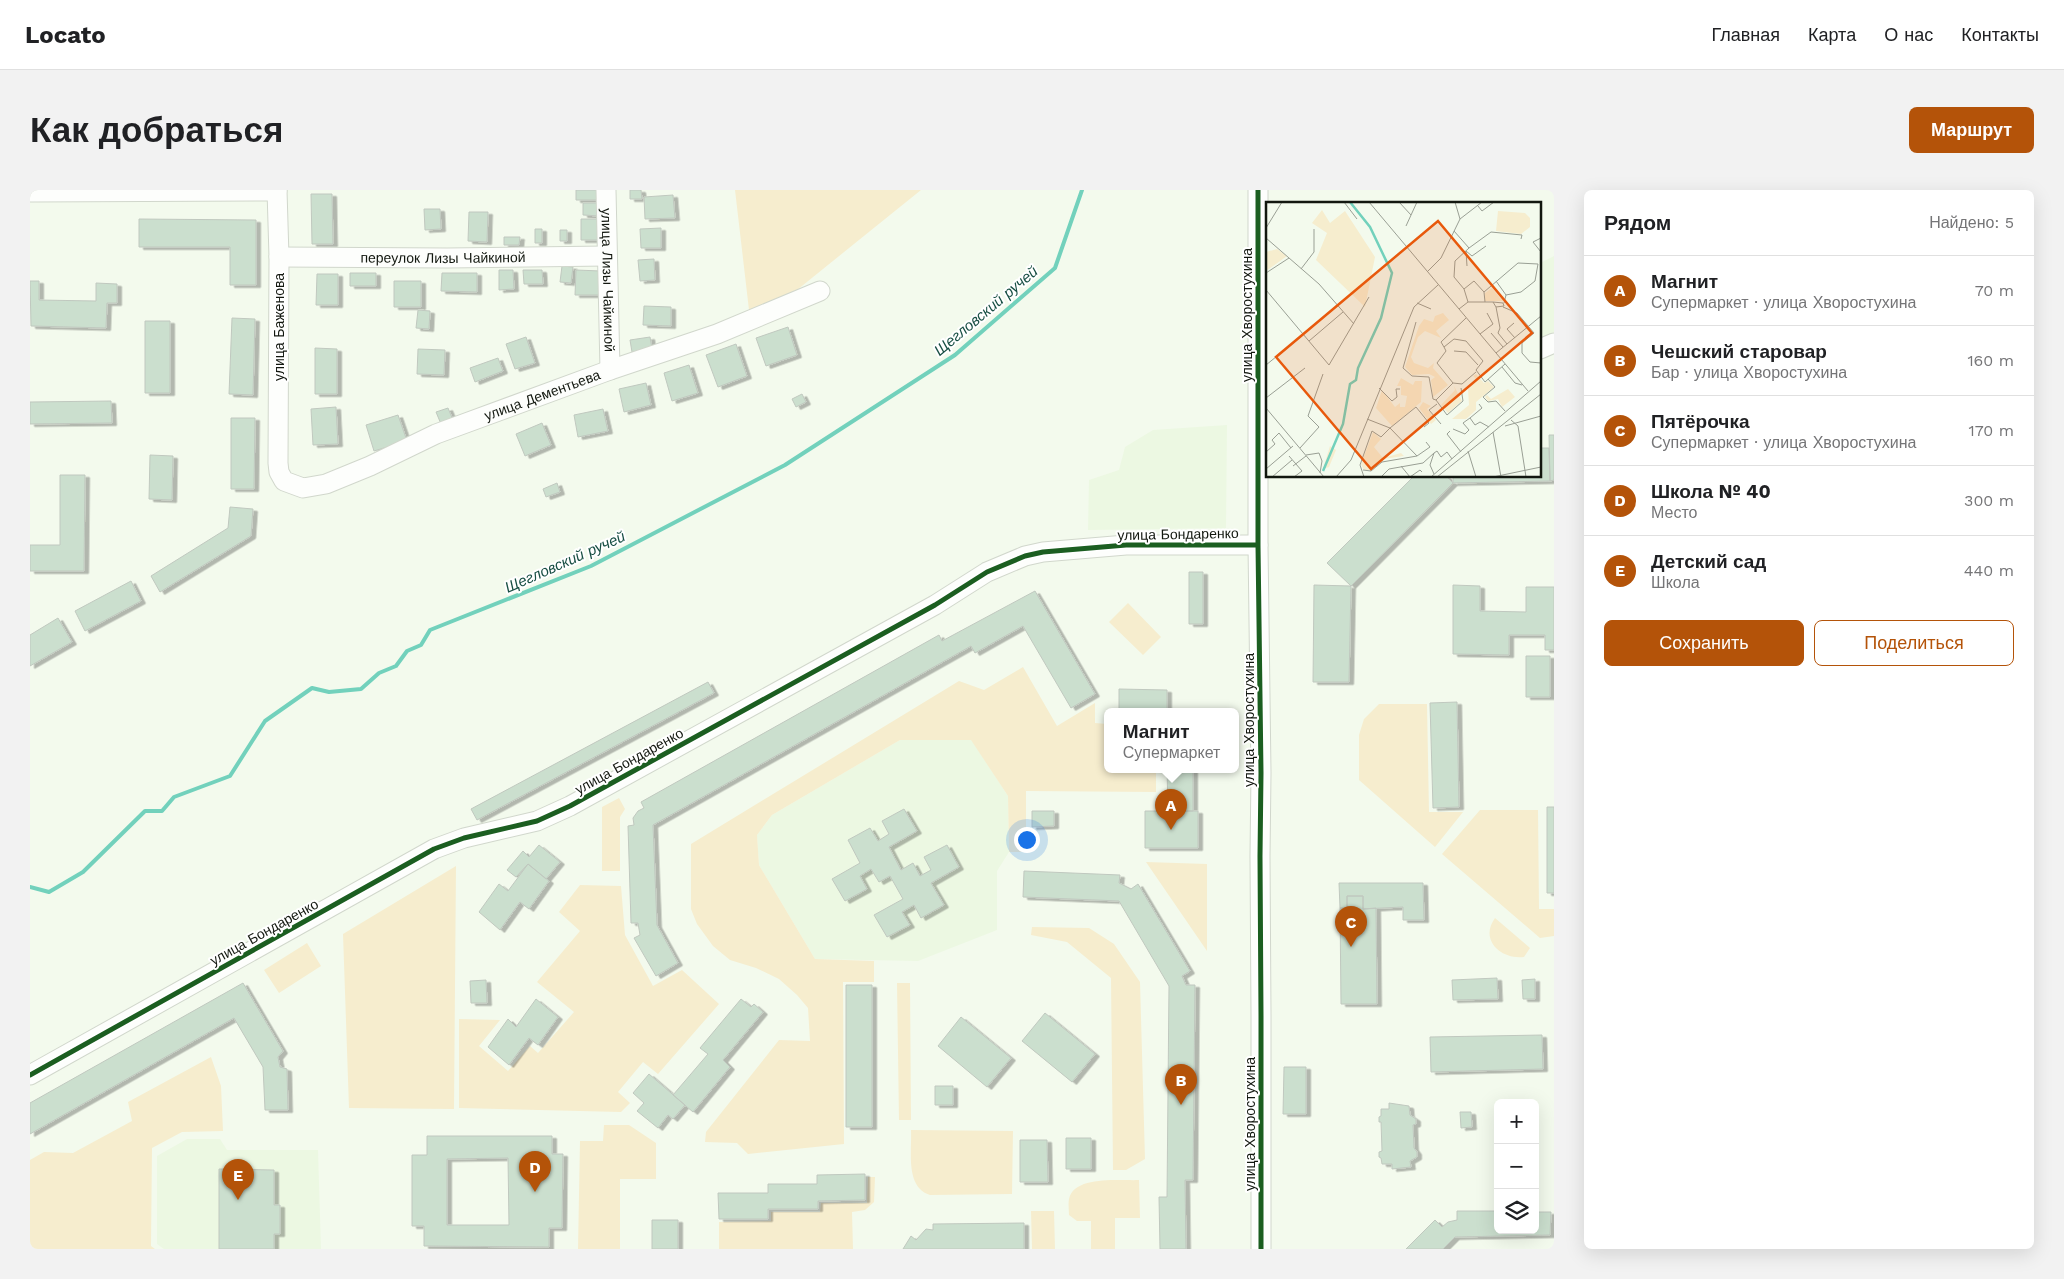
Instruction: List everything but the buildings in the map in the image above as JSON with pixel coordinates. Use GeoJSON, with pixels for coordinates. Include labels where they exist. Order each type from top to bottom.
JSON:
{"type":"FeatureCollection","features":[{"type":"Feature","properties":{"kind":"street","name":"улица Лизы Чайкиной"},"geometry":{"type":"LineString","coordinates":[[606,190],[610,370]]}},
{"type":"Feature","properties":{"kind":"street","name":"улица Хворостухина"},"geometry":{"type":"LineString","coordinates":[[1258,190],[1263,421],[1258,545],[1262,1016],[1260,1249]]}},
{"type":"Feature","properties":{"kind":"street"},"geometry":{"type":"LineString","coordinates":[[30,192],[277,191]]}},
{"type":"Feature","properties":{"kind":"street","name":"улица Баженова"},"geometry":{"type":"LineString","coordinates":[[277,191],[279,256],[278,463]]}},
{"type":"Feature","properties":{"kind":"street","name":"переулок Лизы Чайкиной"},"geometry":{"type":"LineString","coordinates":[[279,256],[448,258],[607,256]]}},
{"type":"Feature","properties":{"kind":"street","name":"улица Дементьева"},"geometry":{"type":"LineString","coordinates":[[278,463],[279,472],[284,481],[303,488],[326,484],[370,466],[436,434],[610,370],[717,334],[820,291]]}},
{"type":"Feature","properties":{"kind":"street"},"geometry":{"type":"LineString","coordinates":[[1542,349],[1554,343]]}},
{"type":"Feature","properties":{"kind":"street","name":"улица Бондаренко"},"geometry":{"type":"LineString","coordinates":[[30,1076],[434,849],[464,838],[538,820],[570,806],[935,605],[987,572],[1025,556],[1057,549],[1126,545],[1258,545]]}},
{"type":"Feature","properties":{"kind":"shaded area"},"geometry":{"type":"Polygon","coordinates":[[[735,190],[921,190],[751,327],[735,190]]]}},
{"type":"Feature","properties":{"kind":"shaded area"},"geometry":{"type":"Polygon","coordinates":[[[1554,256],[1554,332],[1542,338],[1542,262],[1554,256]]]}},
{"type":"Feature","properties":{"kind":"shaded area"},"geometry":{"type":"Polygon","coordinates":[[[1227,425],[1226,528],[1088,530],[1089,480],[1119,470],[1125,447],[1153,430],[1227,425]]]}},
{"type":"Feature","properties":{"kind":"shaded area"},"geometry":{"type":"Polygon","coordinates":[[[1128,603],[1161,637],[1143,655],[1109,622],[1128,603]]]}},
{"type":"Feature","properties":{"kind":"shaded area"},"geometry":{"type":"Polygon","coordinates":[[[1023,667],[1057,726],[1095,703],[1095,723],[1104,724],[1104,773],[1156,773],[1156,792],[1026,791],[1026,852],[1009,852],[1008,796],[971,740],[900,740],[772,815],[757,835],[759,865],[815,959],[874,961],[874,982],[843,982],[844,1144],[748,1154],[737,1143],[705,1142],[706,1132],[779,1040],[810,1041],[808,1008],[797,995],[779,979],[756,968],[730,960],[713,946],[697,924],[691,909],[691,844],[959,681],[984,690],[1023,667]]]}},
{"type":"Feature","properties":{"kind":"shaded area"},"geometry":{"type":"Polygon","coordinates":[[[1379,704],[1427,704],[1429,812],[1463,812],[1435,847],[1359,780],[1359,735],[1364,719],[1379,704]]]}},
{"type":"Feature","properties":{"kind":"shaded area"},"geometry":{"type":"Polygon","coordinates":[[[971,739],[1008,796],[1009,852],[997,871],[997,930],[918,961],[815,959],[759,865],[757,835],[772,815],[900,740],[971,739]]]}},
{"type":"Feature","properties":{"kind":"shaded area"},"geometry":{"type":"Polygon","coordinates":[[[619,798],[625,809],[620,817],[620,871],[602,871],[602,807],[619,798]]]}},
{"type":"Feature","properties":{"kind":"shaded area"},"geometry":{"type":"Polygon","coordinates":[[[1480,810],[1538,810],[1539,909],[1554,909],[1554,936],[1540,938],[1442,854],[1480,810]]]}},
{"type":"Feature","properties":{"kind":"shaded area"},"geometry":{"type":"Polygon","coordinates":[[[1146,862],[1207,864],[1207,951],[1146,862]]]}},
{"type":"Feature","properties":{"kind":"shaded area"},"geometry":{"type":"Polygon","coordinates":[[[456,866],[454,1109],[349,1108],[343,934],[456,866]]]}},
{"type":"Feature","properties":{"kind":"shaded area"},"geometry":{"type":"Polygon","coordinates":[[[580,885],[621,886],[625,935],[653,986],[682,970],[719,1004],[658,1074],[643,1062],[618,1092],[630,1103],[621,1112],[459,1108],[459,1019],[500,1020],[479,1046],[508,1071],[530,1046],[538,1053],[574,1012],[537,982],[580,931],[559,912],[580,885]]]}},
{"type":"Feature","properties":{"kind":"shaded area"},"geometry":{"type":"Polygon","coordinates":[[[1495,918],[1530,948],[1524,957],[1508,955],[1500,952],[1495,947],[1491,941],[1490,934],[1495,918]]]}},
{"type":"Feature","properties":{"kind":"shaded area"},"geometry":{"type":"Polygon","coordinates":[[[1032,927],[1089,928],[1114,944],[1140,982],[1145,1159],[1126,1170],[1113,1170],[1111,978],[1067,942],[1031,935],[1032,927]]]}},
{"type":"Feature","properties":{"kind":"shaded area"},"geometry":{"type":"Polygon","coordinates":[[[307,943],[321,966],[279,993],[264,970],[307,943]]]}},
{"type":"Feature","properties":{"kind":"shaded area"},"geometry":{"type":"Polygon","coordinates":[[[897,983],[910,983],[911,1120],[899,1120],[897,983]]]}},
{"type":"Feature","properties":{"kind":"shaded area"},"geometry":{"type":"Polygon","coordinates":[[[211,1057],[221,1086],[223,1131],[182,1132],[152,1148],[151,1246],[155,1249],[30,1249],[30,1160],[44,1152],[73,1153],[132,1121],[128,1102],[211,1057]]]}},
{"type":"Feature","properties":{"kind":"shaded area"},"geometry":{"type":"Polygon","coordinates":[[[604,1125],[629,1125],[656,1143],[656,1179],[620,1179],[620,1249],[578,1249],[580,1141],[603,1141],[604,1125]]]}},
{"type":"Feature","properties":{"kind":"shaded area"},"geometry":{"type":"Polygon","coordinates":[[[911,1130],[1013,1131],[1012,1194],[930,1195],[922,1191],[913,1177],[911,1130]]]}},
{"type":"Feature","properties":{"kind":"shaded area"},"geometry":{"type":"Polygon","coordinates":[[[187,1139],[220,1139],[227,1150],[318,1150],[321,1249],[164,1249],[157,1244],[157,1156],[187,1139]]]}},
{"type":"Feature","properties":{"kind":"shaded area"},"geometry":{"type":"Polygon","coordinates":[[[868,1177],[875,1177],[874,1202],[865,1210],[852,1212],[853,1249],[719,1249],[719,1222],[771,1221],[771,1212],[820,1212],[821,1203],[867,1203],[868,1177]]]}},
{"type":"Feature","properties":{"kind":"shaded area"},"geometry":{"type":"Polygon","coordinates":[[[1139,1180],[1140,1218],[1115,1218],[1115,1249],[1091,1249],[1091,1221],[1077,1221],[1069,1215],[1069,1199],[1073,1191],[1080,1186],[1099,1181],[1139,1180]]]}},
{"type":"Feature","properties":{"kind":"shaded area"},"geometry":{"type":"Polygon","coordinates":[[[1031,1211],[1054,1211],[1055,1249],[1032,1249],[1031,1211]]]}},
{"type":"Feature","properties":{"kind":"waterway","name":"Щегловский ручей"},"geometry":{"type":"LineString","coordinates":[[30,887],[49,892],[83,872],[145,811],[162,811],[174,797],[230,776],[265,721],[312,688],[329,692],[361,689],[379,673],[396,666],[407,651],[421,645],[430,630],[591,566],[785,465],[955,355],[1055,268],[1082,190]]}},
{"type":"Feature","properties":{"kind":"cycle path"},"geometry":{"type":"LineString","coordinates":[[1258,190],[1261,1249]]}},
{"type":"Feature","properties":{"kind":"cycle path"},"geometry":{"type":"LineString","coordinates":[[30,1075],[434,849],[464,838],[537,821],[570,806],[935,605],[987,572],[1025,556],[1043,552],[1126,545],[1258,545]]}},
{"type":"Feature","properties":{"kind":"place","name":"Магнит"},"geometry":{"type":"Point","coordinates":[1171,830]}},
{"type":"Feature","properties":{"kind":"place","name":"Пятёрочка"},"geometry":{"type":"Point","coordinates":[1351,947]}},
{"type":"Feature","properties":{"kind":"place","name":"Чешский старовар"},"geometry":{"type":"Point","coordinates":[1181,1105]}},
{"type":"Feature","properties":{"kind":"place","name":"Школа № 40"},"geometry":{"type":"Point","coordinates":[535,1192]}},
{"type":"Feature","properties":{"kind":"place","name":"Детский сад"},"geometry":{"type":"Point","coordinates":[238,1200]}}]}
